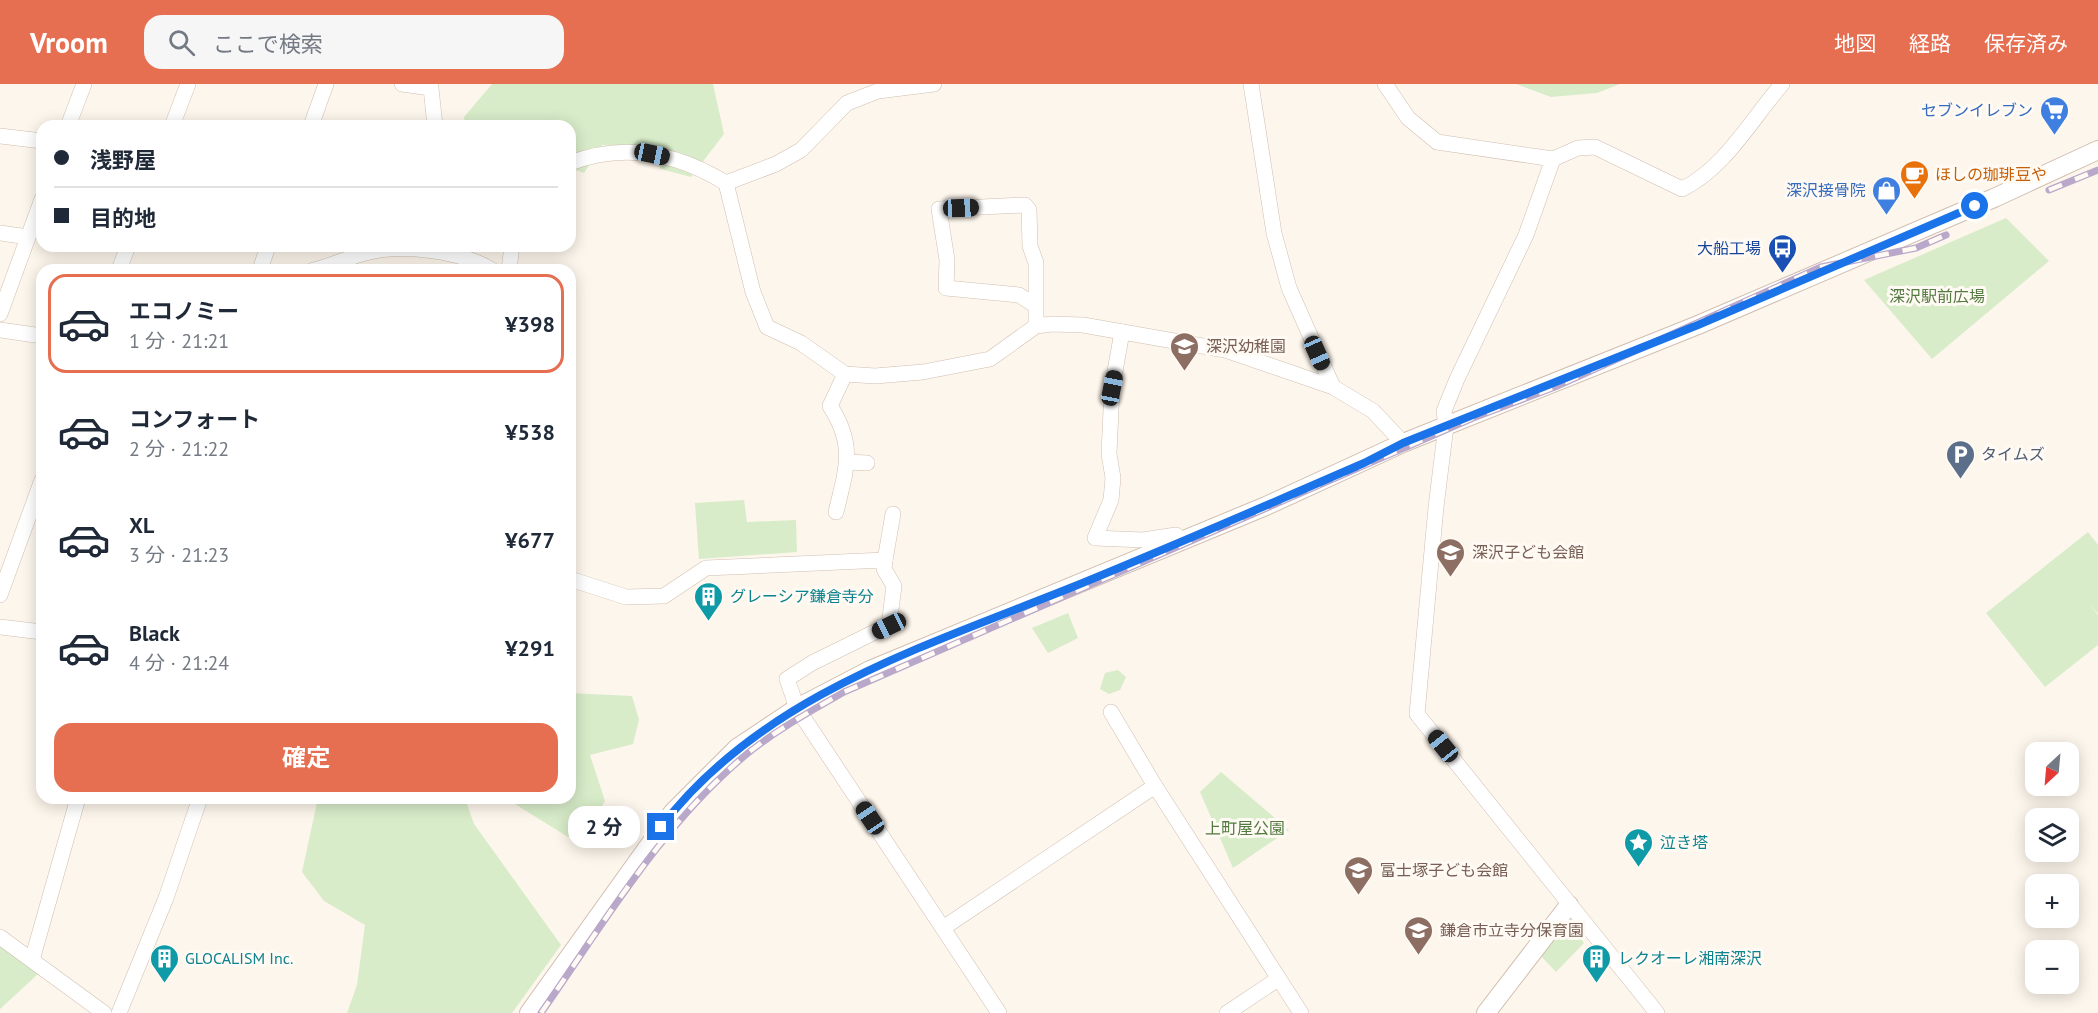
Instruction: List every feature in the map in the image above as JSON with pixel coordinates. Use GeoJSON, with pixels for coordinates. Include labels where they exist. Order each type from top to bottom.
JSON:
{"type":"FeatureCollection","features":[{"type":"Feature","properties":{"kind":"street"},"geometry":{"type":"LineString","coordinates":[[70,120],[84,84]]}},
{"type":"Feature","properties":{"kind":"street"},"geometry":{"type":"LineString","coordinates":[[174,120],[188,84]]}},
{"type":"Feature","properties":{"kind":"street"},"geometry":{"type":"LineString","coordinates":[[313,120],[326,84]]}},
{"type":"Feature","properties":{"kind":"street"},"geometry":{"type":"LineString","coordinates":[[402,84],[431,88],[434,120]]}},
{"type":"Feature","properties":{"kind":"street"},"geometry":{"type":"LineString","coordinates":[[576,162],[620,152],[652,154],[682,160],[726,183],[776,164],[801,150],[848,103],[878,91],[934,84]]}},
{"type":"Feature","properties":{"kind":"street"},"geometry":{"type":"LineString","coordinates":[[1251,84],[1274,233],[1289,288],[1333,387]]}},
{"type":"Feature","properties":{"kind":"street"},"geometry":{"type":"LineString","coordinates":[[1385,84],[1408,118],[1437,142],[1553,159],[1578,148],[1595,147],[1682,189],[1696,183],[1720,159],[1782,84]]}},
{"type":"Feature","properties":{"kind":"street"},"geometry":{"type":"LineString","coordinates":[[0,136],[36,140]]}},
{"type":"Feature","properties":{"kind":"street"},"geometry":{"type":"LineString","coordinates":[[529,1013],[673,812],[738,748],[797,708],[870,670],[1364,463],[1403,443],[1698,325],[1994,198],[2098,150]]}},
{"type":"Feature","properties":{"kind":"street"},"geometry":{"type":"LineString","coordinates":[[1553,159],[1526,235],[1444,411],[1446,426],[1436,507],[1417,714],[1657,1013]]}},
{"type":"Feature","properties":{"kind":"street"},"geometry":{"type":"LineString","coordinates":[[726,183],[753,292],[767,327],[801,343],[845,374],[875,376],[924,372],[990,359],[1036,326],[1083,326],[1225,350],[1333,387],[1373,411],[1403,443]]}},
{"type":"Feature","properties":{"kind":"street"},"geometry":{"type":"LineString","coordinates":[[1036,306],[1019,295],[946,288],[947,260],[939,209],[1025,205],[1029,210],[1030,246],[1036,262],[1036,306],[1036,326]]}},
{"type":"Feature","properties":{"kind":"street"},"geometry":{"type":"LineString","coordinates":[[0,314],[36,215]]}},
{"type":"Feature","properties":{"kind":"street"},"geometry":{"type":"LineString","coordinates":[[0,233],[28,237]]}},
{"type":"Feature","properties":{"kind":"street"},"geometry":{"type":"LineString","coordinates":[[333,264],[369,252]]}},
{"type":"Feature","properties":{"kind":"street"},"geometry":{"type":"LineString","coordinates":[[450,252],[478,264]]}},
{"type":"Feature","properties":{"kind":"street"},"geometry":{"type":"LineString","coordinates":[[0,330],[36,335]]}},
{"type":"Feature","properties":{"kind":"street"},"geometry":{"type":"LineString","coordinates":[[1122,333],[1112,388],[1108,454],[1113,478],[1111,500],[1095,538],[1143,540],[1176,535],[1183,540]]}},
{"type":"Feature","properties":{"kind":"street"},"geometry":{"type":"LineString","coordinates":[[836,512],[848,462],[847,440],[840,420],[830,406],[845,374]]}},
{"type":"Feature","properties":{"kind":"street"},"geometry":{"type":"LineString","coordinates":[[848,462],[867,463]]}},
{"type":"Feature","properties":{"kind":"street"},"geometry":{"type":"LineString","coordinates":[[0,595],[36,496]]}},
{"type":"Feature","properties":{"kind":"street"},"geometry":{"type":"LineString","coordinates":[[893,514],[884,569],[894,586],[889,626],[812,663],[787,679],[797,708],[999,1013]]}},
{"type":"Feature","properties":{"kind":"street"},"geometry":{"type":"LineString","coordinates":[[576,581],[626,597],[664,596],[706,568],[885,560]]}},
{"type":"Feature","properties":{"kind":"street"},"geometry":{"type":"LineString","coordinates":[[0,627],[36,631]]}},
{"type":"Feature","properties":{"kind":"street"},"geometry":{"type":"LineString","coordinates":[[1111,712],[1155,786],[1301,1013]]}},
{"type":"Feature","properties":{"kind":"street"},"geometry":{"type":"LineString","coordinates":[[943,928],[1155,786]]}},
{"type":"Feature","properties":{"kind":"street"},"geometry":{"type":"LineString","coordinates":[[32,960],[76,804]]}},
{"type":"Feature","properties":{"kind":"street"},"geometry":{"type":"LineString","coordinates":[[119,1013],[166,898],[198,804]]}},
{"type":"Feature","properties":{"kind":"street"},"geometry":{"type":"LineString","coordinates":[[1486,1013],[1569,905]]}},
{"type":"Feature","properties":{"kind":"street"},"geometry":{"type":"LineString","coordinates":[[0,937],[104,1013]]}},
{"type":"Feature","properties":{"kind":"street"},"geometry":{"type":"LineString","coordinates":[[1227,1013],[1278,979]]}},
{"type":"Feature","properties":{"kind":"green space"},"geometry":{"type":"Polygon","coordinates":[[[492,84],[713,84],[724,134],[691,177],[661,169],[651,149],[602,145],[584,173],[576,170],[576,120],[464,120],[464,117],[492,84]]]}},
{"type":"Feature","properties":{"kind":"green space"},"geometry":{"type":"Polygon","coordinates":[[[1516,84],[1620,84],[1597,93],[1551,97],[1516,84]]]}},
{"type":"Feature","properties":{"kind":"green space","name":"深沢駅前広場"},"geometry":{"type":"Polygon","coordinates":[[[2006,218],[2049,261],[1932,359],[1864,280],[2006,218]]]}},
{"type":"Feature","properties":{"kind":"green space"},"geometry":{"type":"Polygon","coordinates":[[[744,500],[747,522],[796,520],[797,552],[699,559],[695,503],[744,500]]]}},
{"type":"Feature","properties":{"kind":"green space"},"geometry":{"type":"Polygon","coordinates":[[[2088,532],[2098,545],[2098,614],[2088,603],[2098,615],[2098,645],[2045,687],[1986,613],[2088,532]]]}},
{"type":"Feature","properties":{"kind":"green space"},"geometry":{"type":"Polygon","coordinates":[[[1068,613],[1078,638],[1048,653],[1032,628],[1068,613]]]}},
{"type":"Feature","properties":{"kind":"green space"},"geometry":{"type":"Polygon","coordinates":[[[1118,670],[1126,677],[1120,690],[1109,694],[1100,689],[1105,673],[1118,670]]]}},
{"type":"Feature","properties":{"kind":"green space"},"geometry":{"type":"Polygon","coordinates":[[[576,693],[632,696],[639,720],[633,744],[590,755],[605,801],[590,826],[568,837],[515,804],[576,804],[576,693]]]}},
{"type":"Feature","properties":{"kind":"green space","name":"上町屋公園"},"geometry":{"type":"Polygon","coordinates":[[[1221,772],[1289,830],[1233,868],[1200,792],[1221,772]]]}},
{"type":"Feature","properties":{"kind":"green space"},"geometry":{"type":"Polygon","coordinates":[[[317,804],[467,804],[474,824],[561,945],[512,1013],[347,1013],[357,985],[365,925],[324,901],[302,872],[317,804]]]}},
{"type":"Feature","properties":{"kind":"green space"},"geometry":{"type":"Polygon","coordinates":[[[1566,919],[1584,943],[1556,972],[1540,955],[1566,919]]]}},
{"type":"Feature","properties":{"kind":"green space"},"geometry":{"type":"Polygon","coordinates":[[[0,945],[38,974],[0,1009],[0,945]]]}},
{"type":"Feature","properties":{"kind":"railway"},"geometry":{"type":"LineString","coordinates":[[2049,190],[2098,170]]}},
{"type":"Feature","properties":{"kind":"railway"},"geometry":{"type":"LineString","coordinates":[[541,1013],[636,876],[688,811],[717,781],[759,744],[844,692],[1473,418],[1555,387],[1821,267],[1916,248],[1946,235]]}},
{"type":"Feature","properties":{"kind":"place","name":"セブンイレブン"},"geometry":{"type":"Point","coordinates":[2054,136]}},
{"type":"Feature","properties":{"kind":"place","name":"ほしの珈琲豆や"},"geometry":{"type":"Point","coordinates":[1914,200]}},
{"type":"Feature","properties":{"kind":"place","name":"深沢接骨院"},"geometry":{"type":"Point","coordinates":[1887,216]}},
{"type":"Feature","properties":{"kind":"place","name":"大船工場"},"geometry":{"type":"Point","coordinates":[1782,274]}},
{"type":"Feature","properties":{"kind":"place","name":"深沢幼稚園"},"geometry":{"type":"Point","coordinates":[1185,372]}},
{"type":"Feature","properties":{"kind":"place","name":"タイムズ"},"geometry":{"type":"Point","coordinates":[1960,480]}},
{"type":"Feature","properties":{"kind":"place","name":"深沢子ども会館"},"geometry":{"type":"Point","coordinates":[1451,578]}},
{"type":"Feature","properties":{"kind":"place","name":"グレーシア鎌倉寺分"},"geometry":{"type":"Point","coordinates":[709,622]}},
{"type":"Feature","properties":{"kind":"place","name":"泣き塔"},"geometry":{"type":"Point","coordinates":[1639,868]}},
{"type":"Feature","properties":{"kind":"place","name":"富士塚子ども会館"},"geometry":{"type":"Point","coordinates":[1359,896]}},
{"type":"Feature","properties":{"kind":"place","name":"鎌倉市立寺分保育園"},"geometry":{"type":"Point","coordinates":[1419,956]}},
{"type":"Feature","properties":{"kind":"place","name":"GLOCALISM Inc."},"geometry":{"type":"Point","coordinates":[164,984]}},
{"type":"Feature","properties":{"kind":"place","name":"レクオーレ湘南深沢"},"geometry":{"type":"Point","coordinates":[1597,984]}},
{"type":"Feature","properties":{"kind":"route"},"geometry":{"type":"LineString","coordinates":[[661,827],[673,812],[738,748],[797,708],[870,670],[1266,506],[1364,463],[1403,443],[1698,325],[1975,206]]}}]}
